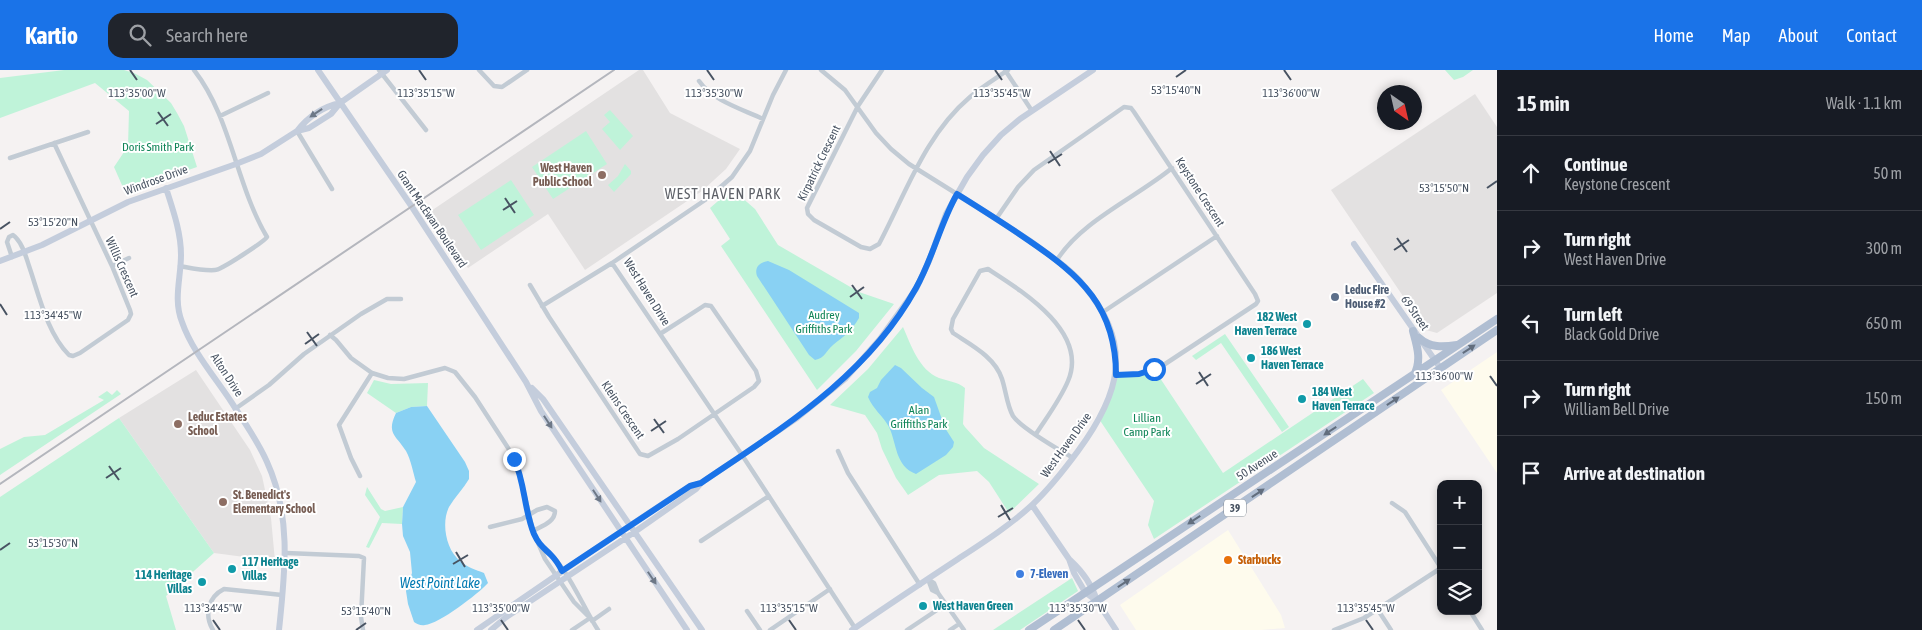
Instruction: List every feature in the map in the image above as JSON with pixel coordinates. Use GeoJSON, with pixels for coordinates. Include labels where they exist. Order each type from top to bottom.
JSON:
{"type":"FeatureCollection","features":[{"type":"Feature","properties":{"kind":"main road","name":"50 Avenue"},"geometry":{"type":"LineString","coordinates":[[1028,630],[1497,319]]}},
{"type":"Feature","properties":{"kind":"main road","name":"50 Avenue"},"geometry":{"type":"LineString","coordinates":[[1054,630],[1497,330]]}},
{"type":"Feature","properties":{"kind":"main road"},"geometry":{"type":"LineString","coordinates":[[1413,331],[1419,358],[1418,367],[1414,375]]}},
{"type":"Feature","properties":{"kind":"main road"},"geometry":{"type":"LineString","coordinates":[[1419,338],[1428,344],[1436,346],[1459,344]]}},
{"type":"Feature","properties":{"kind":"street"},"geometry":{"type":"LineString","coordinates":[[180,266],[219,269],[267,239],[254,214],[212,97],[194,70]]}},
{"type":"Feature","properties":{"kind":"street","name":"Grant MacEwan Boulevard"},"geometry":{"type":"LineString","coordinates":[[318,70],[412,207],[526,382],[541,411],[687,630]]}},
{"type":"Feature","properties":{"kind":"street"},"geometry":{"type":"LineString","coordinates":[[479,70],[494,86],[502,87],[527,70]]}},
{"type":"Feature","properties":{"kind":"street","name":"West Haven Drive"},"geometry":{"type":"LineString","coordinates":[[786,70],[750,151],[725,184],[708,198],[612,263],[769,496],[830,589],[853,629],[1006,527],[1032,505],[1073,458],[1088,437],[1106,408],[1116,375],[1114,342],[1102,312],[1084,284],[1057,260],[899,157],[883,142],[858,106],[837,82],[821,70]]}},
{"type":"Feature","properties":{"kind":"street"},"geometry":{"type":"LineString","coordinates":[[858,106],[882,70]]}},
{"type":"Feature","properties":{"kind":"street"},"geometry":{"type":"LineString","coordinates":[[916,168],[952,114],[974,93],[1006,70],[1032,111]]}},
{"type":"Feature","properties":{"kind":"street"},"geometry":{"type":"LineString","coordinates":[[490,630],[690,486],[701,483],[823,398],[845,379],[900,314],[916,288],[929,261],[946,214],[957,194],[991,145],[1011,126],[1093,70]]}},
{"type":"Feature","properties":{"kind":"street"},"geometry":{"type":"LineString","coordinates":[[382,71],[426,130]]}},
{"type":"Feature","properties":{"kind":"street","name":"Windrose Drive"},"geometry":{"type":"LineString","coordinates":[[0,261],[24,253],[136,199],[261,154],[296,131],[305,121],[327,106],[340,103],[382,71]]}},
{"type":"Feature","properties":{"kind":"street"},"geometry":{"type":"LineString","coordinates":[[699,81],[714,95],[763,120]]}},
{"type":"Feature","properties":{"kind":"street"},"geometry":{"type":"LineString","coordinates":[[220,116],[268,93]]}},
{"type":"Feature","properties":{"kind":"street","name":"Kirpatrick Crescent"},"geometry":{"type":"LineString","coordinates":[[858,106],[808,204],[807,211],[810,217],[861,247],[873,249],[879,244],[916,168]]}},
{"type":"Feature","properties":{"kind":"street","name":"Keystone Crescent"},"geometry":{"type":"LineString","coordinates":[[996,219],[1018,187],[1034,170],[1124,107],[1131,108],[1258,301],[1159,368],[1139,374],[1116,375]]}},
{"type":"Feature","properties":{"kind":"street"},"geometry":{"type":"LineString","coordinates":[[296,131],[332,189]]}},
{"type":"Feature","properties":{"kind":"street"},"geometry":{"type":"LineString","coordinates":[[10,158],[88,132]]}},
{"type":"Feature","properties":{"kind":"street","name":"Willis Crescent"},"geometry":{"type":"LineString","coordinates":[[24,253],[51,328],[65,351],[73,356],[130,317],[130,310],[112,266],[54,143]]}},
{"type":"Feature","properties":{"kind":"street"},"geometry":{"type":"LineString","coordinates":[[1057,260],[1065,247],[1080,232],[1172,168]]}},
{"type":"Feature","properties":{"kind":"street","name":"Alton Drive"},"geometry":{"type":"LineString","coordinates":[[166,188],[180,238],[177,297],[181,321],[258,444],[275,482],[284,517],[286,553],[279,630]]}},
{"type":"Feature","properties":{"kind":"street"},"geometry":{"type":"LineString","coordinates":[[12,257],[7,242],[10,236],[16,237],[24,253]]}},
{"type":"Feature","properties":{"kind":"street"},"geometry":{"type":"LineString","coordinates":[[1102,312],[1217,236]]}},
{"type":"Feature","properties":{"kind":"street","name":"69 Street"},"geometry":{"type":"LineString","coordinates":[[1354,244],[1440,369]]}},
{"type":"Feature","properties":{"kind":"street"},"geometry":{"type":"LineString","coordinates":[[112,266],[129,258]]}},
{"type":"Feature","properties":{"kind":"street"},"geometry":{"type":"LineString","coordinates":[[542,306],[612,263]]}},
{"type":"Feature","properties":{"kind":"street"},"geometry":{"type":"LineString","coordinates":[[1036,434],[1068,380],[1072,366],[1070,351],[1060,331],[1044,309],[1021,290],[988,269],[984,269],[980,271],[953,319],[950,329],[979,350],[993,363],[1002,377],[1014,417],[1036,434],[1073,458]]}},
{"type":"Feature","properties":{"kind":"street","name":"Kleins Crescent"},"geometry":{"type":"LineString","coordinates":[[530,285],[640,454],[648,456],[678,439],[758,384],[756,370],[711,306],[702,307],[660,334]]}},
{"type":"Feature","properties":{"kind":"street"},"geometry":{"type":"LineString","coordinates":[[235,409],[330,335],[380,302],[387,299],[401,299]]}},
{"type":"Feature","properties":{"kind":"street"},"geometry":{"type":"LineString","coordinates":[[330,335],[351,358],[372,373],[388,378],[404,379],[445,368],[455,372],[475,397],[518,467],[533,531],[555,575],[574,602],[598,630]]}},
{"type":"Feature","properties":{"kind":"street"},"geometry":{"type":"LineString","coordinates":[[360,476],[339,425],[372,373]]}},
{"type":"Feature","properties":{"kind":"street","name":"Grant MacEwan Boulevard"},"geometry":{"type":"LineString","coordinates":[[526,382],[543,399],[702,630]]}},
{"type":"Feature","properties":{"kind":"street"},"geometry":{"type":"LineString","coordinates":[[838,451],[848,473],[920,584]]}},
{"type":"Feature","properties":{"kind":"street"},"geometry":{"type":"LineString","coordinates":[[701,541],[769,496]]}},
{"type":"Feature","properties":{"kind":"street"},"geometry":{"type":"LineString","coordinates":[[1392,503],[1405,512],[1437,562]]}},
{"type":"Feature","properties":{"kind":"street"},"geometry":{"type":"LineString","coordinates":[[1032,505],[1069,559],[1074,573],[1089,589],[1116,630]]}},
{"type":"Feature","properties":{"kind":"street"},"geometry":{"type":"LineString","coordinates":[[490,527],[528,516],[536,510],[547,507],[555,511],[552,520],[533,531]]}},
{"type":"Feature","properties":{"kind":"street"},"geometry":{"type":"LineString","coordinates":[[477,630],[555,575],[623,535]]}},
{"type":"Feature","properties":{"kind":"street"},"geometry":{"type":"LineString","coordinates":[[541,547],[552,555],[580,598],[591,620]]}},
{"type":"Feature","properties":{"kind":"street"},"geometry":{"type":"LineString","coordinates":[[286,553],[359,556],[364,558],[361,617],[363,630]]}},
{"type":"Feature","properties":{"kind":"street"},"geometry":{"type":"LineString","coordinates":[[1334,630],[1358,621],[1378,610],[1438,570]]}},
{"type":"Feature","properties":{"kind":"street"},"geometry":{"type":"LineString","coordinates":[[928,579],[932,590],[938,593],[964,630]]}},
{"type":"Feature","properties":{"kind":"street"},"geometry":{"type":"LineString","coordinates":[[214,630],[208,618],[208,609],[214,597],[224,589],[282,595]]}},
{"type":"Feature","properties":{"kind":"street"},"geometry":{"type":"LineString","coordinates":[[770,630],[830,589]]}},
{"type":"Feature","properties":{"kind":"street"},"geometry":{"type":"LineString","coordinates":[[907,630],[946,604]]}},
{"type":"Feature","properties":{"kind":"street"},"geometry":{"type":"LineString","coordinates":[[572,630],[609,609]]}},
{"type":"Feature","properties":{"kind":"street"},"geometry":{"type":"LineString","coordinates":[[1378,610],[1391,630]]}},
{"type":"Feature","properties":{"kind":"street"},"geometry":{"type":"LineString","coordinates":[[748,611],[760,630]]}},
{"type":"Feature","properties":{"kind":"street"},"geometry":{"type":"LineString","coordinates":[[1473,615],[1482,630]]}},
{"type":"Feature","properties":{"kind":"street"},"geometry":{"type":"LineString","coordinates":[[950,630],[959,624]]}},
{"type":"Feature","properties":{"kind":"shaded area","name":"West Haven Public School"},"geometry":{"type":"Polygon","coordinates":[[[639,70],[643,70],[670,113],[740,149],[726,169],[702,191],[585,270],[548,214],[468,268],[431,211],[639,70]]]}},
{"type":"Feature","properties":{"kind":"shaded area"},"geometry":{"type":"Polygon","coordinates":[[[1475,94],[1497,127],[1497,293],[1437,333],[1426,330],[1331,190],[1475,94]]]}},
{"type":"Feature","properties":{"kind":"shaded area"},"geometry":{"type":"Polygon","coordinates":[[[1497,352],[1497,473],[1441,390],[1497,352]]]}},
{"type":"Feature","properties":{"kind":"shaded area"},"geometry":{"type":"Polygon","coordinates":[[[196,370],[250,450],[262,476],[271,518],[275,561],[214,553],[119,418],[196,370]]]}},
{"type":"Feature","properties":{"kind":"shaded area"},"geometry":{"type":"Polygon","coordinates":[[[1228,530],[1281,615],[1285,628],[1261,630],[1136,630],[1120,605],[1228,530]]]}},
{"type":"Feature","properties":{"kind":"green space","name":"Doris Smith Park"},"geometry":{"type":"Polygon","coordinates":[[[64,70],[124,70],[147,80],[171,103],[177,113],[184,126],[197,167],[125,192],[114,167],[128,146],[129,111],[95,83],[0,118],[0,78],[64,70]]]}},
{"type":"Feature","properties":{"kind":"green space"},"geometry":{"type":"Polygon","coordinates":[[[1445,70],[1473,70],[1463,77],[1454,80],[1445,70]]]}},
{"type":"Feature","properties":{"kind":"green space"},"geometry":{"type":"Polygon","coordinates":[[[610,110],[633,136],[620,150],[602,129],[610,122],[604,115],[610,110]]]}},
{"type":"Feature","properties":{"kind":"green space"},"geometry":{"type":"Polygon","coordinates":[[[586,131],[607,164],[553,199],[532,167],[586,131]]]}},
{"type":"Feature","properties":{"kind":"green space"},"geometry":{"type":"Polygon","coordinates":[[[625,164],[631,171],[631,174],[614,192],[608,185],[618,176],[625,164]]]}},
{"type":"Feature","properties":{"kind":"green space"},"geometry":{"type":"Polygon","coordinates":[[[511,180],[534,215],[481,250],[458,215],[511,180]]]}},
{"type":"Feature","properties":{"kind":"green space","name":"Audrey Griffiths Park"},"geometry":{"type":"Polygon","coordinates":[[[732,189],[755,209],[778,245],[859,292],[894,304],[856,351],[817,390],[721,246],[730,239],[710,208],[732,189]]]}},
{"type":"Feature","properties":{"kind":"green space","name":"Alan Griffiths Park"},"geometry":{"type":"Polygon","coordinates":[[[903,327],[916,356],[926,369],[939,378],[965,388],[963,424],[965,427],[984,448],[1039,484],[1009,513],[989,482],[977,471],[939,475],[908,495],[896,478],[882,449],[877,433],[865,415],[830,405],[868,369],[903,327]]]}},
{"type":"Feature","properties":{"kind":"green space"},"geometry":{"type":"Polygon","coordinates":[[[1225,334],[1289,427],[1282,432],[1221,343],[1196,360],[1192,356],[1225,334]]]}},
{"type":"Feature","properties":{"kind":"green space","name":"Lillian Camp Park"},"geometry":{"type":"Polygon","coordinates":[[[1154,369],[1223,473],[1363,379],[1374,393],[1154,539],[1148,525],[1154,501],[1099,419],[1116,375],[1154,369]]]}},
{"type":"Feature","properties":{"kind":"green space"},"geometry":{"type":"Polygon","coordinates":[[[374,380],[391,384],[428,383],[427,406],[411,407],[396,413],[367,393],[374,380]]]}},
{"type":"Feature","properties":{"kind":"green space"},"geometry":{"type":"Polygon","coordinates":[[[117,390],[121,394],[0,475],[0,449],[24,437],[45,435],[104,400],[98,397],[107,391],[112,395],[117,390]]]}},
{"type":"Feature","properties":{"kind":"green space"},"geometry":{"type":"Polygon","coordinates":[[[119,418],[214,553],[166,596],[176,630],[0,630],[0,497],[119,418]]]}},
{"type":"Feature","properties":{"kind":"green space"},"geometry":{"type":"Polygon","coordinates":[[[367,487],[381,509],[385,511],[403,507],[402,524],[382,523],[369,548],[366,547],[380,517],[365,495],[367,487]]]}},
{"type":"Feature","properties":{"kind":"green space"},"geometry":{"type":"Polygon","coordinates":[[[1072,578],[1078,591],[1020,630],[993,630],[1072,578]]]}},
{"type":"Feature","properties":{"kind":"water"},"geometry":{"type":"Polygon","coordinates":[[[768,261],[789,270],[859,313],[859,318],[853,327],[821,358],[815,360],[809,355],[757,276],[756,270],[758,265],[768,261]]]}},
{"type":"Feature","properties":{"kind":"water"},"geometry":{"type":"Polygon","coordinates":[[[895,365],[934,397],[945,428],[954,442],[953,447],[946,455],[916,474],[904,466],[900,460],[889,427],[868,397],[870,392],[877,388],[881,380],[895,365]]]}},
{"type":"Feature","properties":{"kind":"water","name":"West Point Lake"},"geometry":{"type":"Polygon","coordinates":[[[427,406],[465,462],[469,471],[469,479],[451,503],[447,513],[445,528],[448,543],[460,561],[484,573],[488,583],[467,601],[439,620],[422,625],[414,622],[408,604],[406,591],[412,573],[410,552],[403,536],[402,524],[403,507],[416,482],[408,455],[394,434],[392,426],[396,413],[411,407],[427,406]]]}},
{"type":"Feature","properties":{"kind":"railway"},"geometry":{"type":"LineString","coordinates":[[0,484],[614,70]]}},
{"type":"Feature","properties":{"kind":"place","name":"West Haven Public School"},"geometry":{"type":"Point","coordinates":[602,175]}},
{"type":"Feature","properties":{"kind":"place","name":"Leduc Fire House #2"},"geometry":{"type":"Point","coordinates":[1335,297]}},
{"type":"Feature","properties":{"kind":"place","name":"182 West Haven Terrace"},"geometry":{"type":"Point","coordinates":[1307,324]}},
{"type":"Feature","properties":{"kind":"place","name":"186 West Haven Terrace"},"geometry":{"type":"Point","coordinates":[1251,358]}},
{"type":"Feature","properties":{"kind":"place","name":"184 West Haven Terrace"},"geometry":{"type":"Point","coordinates":[1302,399]}},
{"type":"Feature","properties":{"kind":"place","name":"Leduc Estates School"},"geometry":{"type":"Point","coordinates":[178,424]}},
{"type":"Feature","properties":{"kind":"place","name":"St. Benedict's Elementary School"},"geometry":{"type":"Point","coordinates":[223,502]}},
{"type":"Feature","properties":{"kind":"place","name":"Starbucks"},"geometry":{"type":"Point","coordinates":[1228,560]}},
{"type":"Feature","properties":{"kind":"place","name":"117 Heritage Villas"},"geometry":{"type":"Point","coordinates":[232,569]}},
{"type":"Feature","properties":{"kind":"place","name":"7-Eleven"},"geometry":{"type":"Point","coordinates":[1020,574]}},
{"type":"Feature","properties":{"kind":"place","name":"114 Heritage Villas"},"geometry":{"type":"Point","coordinates":[202,582]}},
{"type":"Feature","properties":{"kind":"place","name":"West Haven Green"},"geometry":{"type":"Point","coordinates":[923,606]}},
{"type":"Feature","properties":{"kind":"district","name":"WEST HAVEN PARK"},"geometry":{"type":"Point","coordinates":[723,193]}},
{"type":"Feature","properties":{"kind":"route"},"geometry":{"type":"LineString","coordinates":[[514,459],[518,467],[528,516],[535,536],[541,547],[552,555],[562,571],[690,486],[701,483],[797,418],[845,379],[900,314],[916,288],[934,249],[946,214],[957,194],[1057,260],[1084,284],[1109,326],[1114,342],[1116,375],[1139,374],[1154,369]]}}]}
